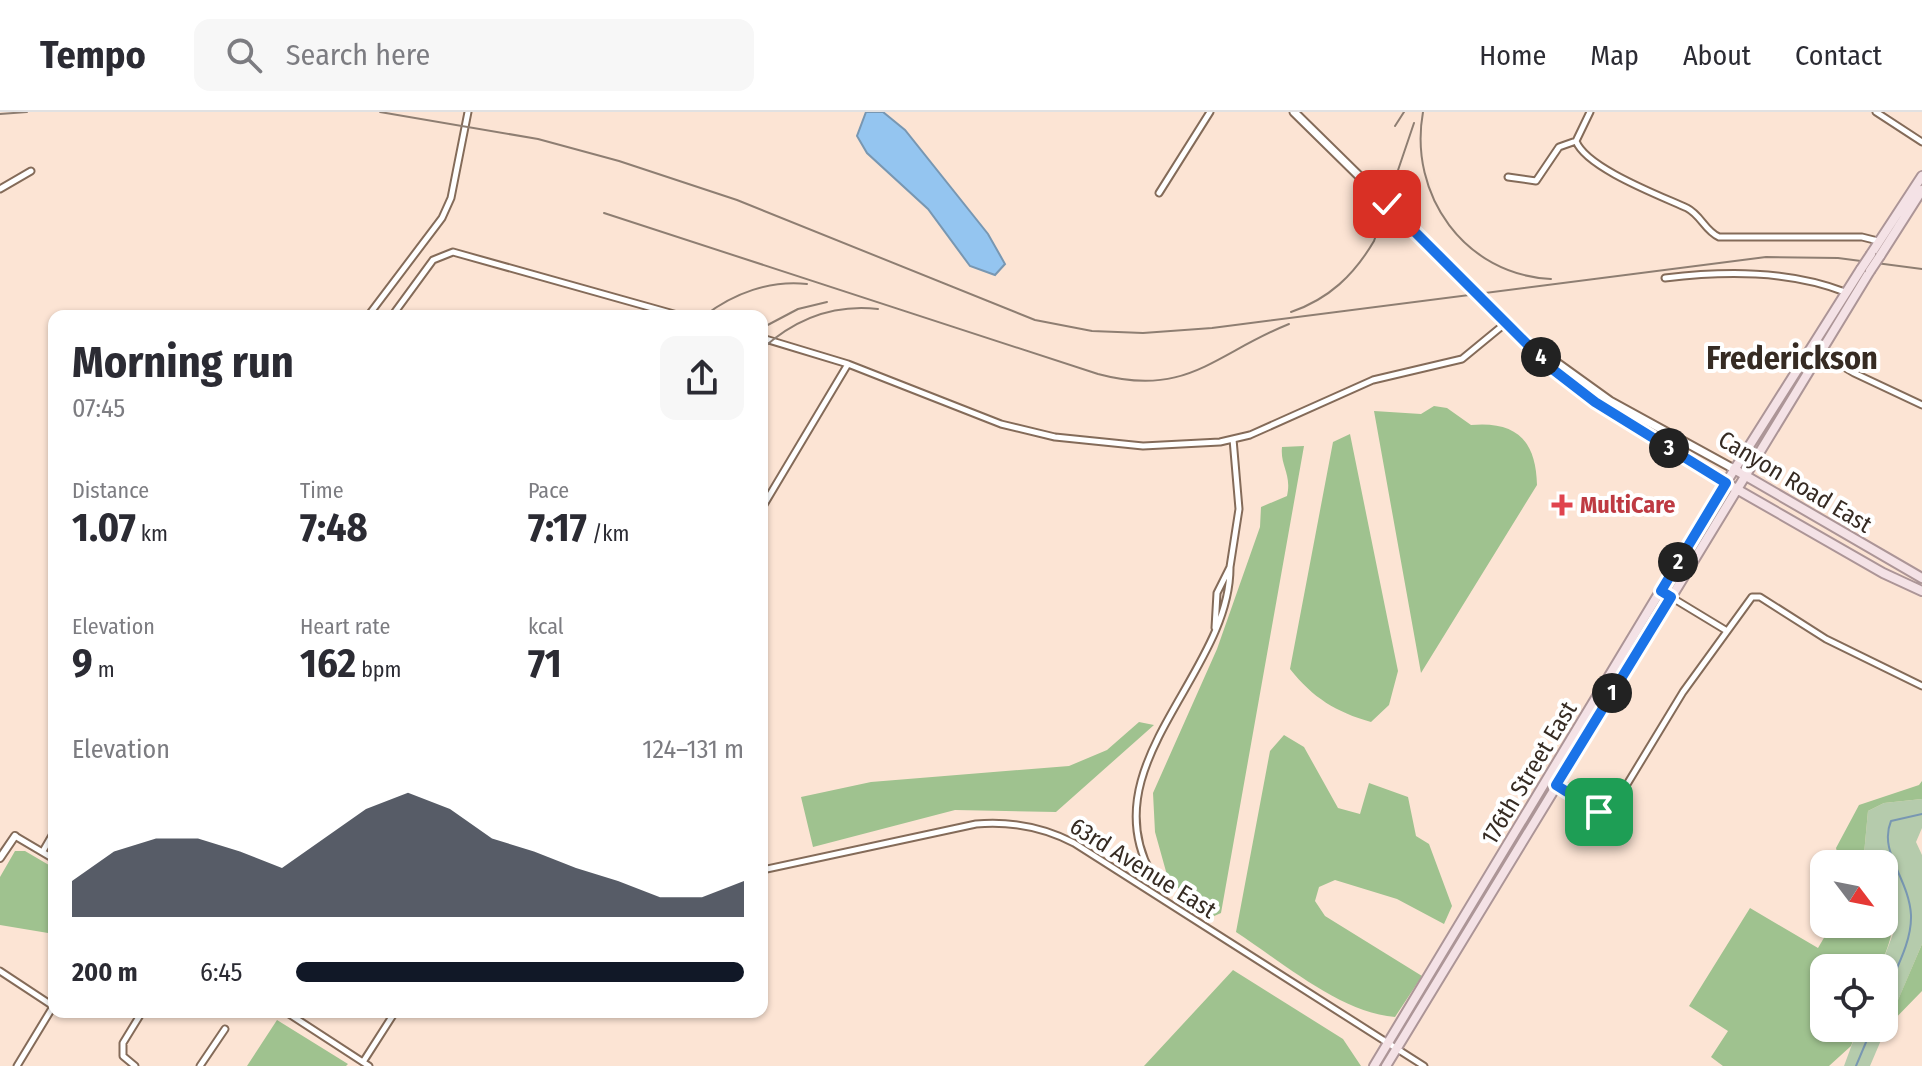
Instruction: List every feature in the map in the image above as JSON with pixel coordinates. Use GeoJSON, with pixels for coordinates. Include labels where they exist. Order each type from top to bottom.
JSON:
{"type":"FeatureCollection","features":[{"type":"Feature","properties":{"kind":"main road","name":"Canyon Road East"},"geometry":{"type":"LineString","coordinates":[[1294,112],[1551,368],[1595,402],[1739,491],[1922,591]]}},
{"type":"Feature","properties":{"kind":"main road","name":"176th Street East"},"geometry":{"type":"LineString","coordinates":[[1875,255],[1879,241],[1922,176]]}},
{"type":"Feature","properties":{"kind":"main road","name":"176th Street East"},"geometry":{"type":"LineString","coordinates":[[1374,1066],[1392,1046],[1439,979],[1671,597],[1747,478],[1875,255],[1922,190]]}},
{"type":"Feature","properties":{"kind":"main road","name":"176th Street East"},"geometry":{"type":"LineString","coordinates":[[1386,1066],[1392,1046],[1448,946],[1734,469],[1846,293],[1866,270]]}},
{"type":"Feature","properties":{"kind":"main road","name":"Canyon Road East"},"geometry":{"type":"LineString","coordinates":[[1528,342],[1610,401],[1922,578]]}},
{"type":"Feature","properties":{"kind":"main road"},"geometry":{"type":"LineString","coordinates":[[1538,816],[1538,807],[1552,776]]}},
{"type":"Feature","properties":{"kind":"main road"},"geometry":{"type":"LineString","coordinates":[[1439,979],[1436,976],[1448,946]]}},
{"type":"Feature","properties":{"kind":"street"},"geometry":{"type":"LineString","coordinates":[[373,310],[442,218],[451,198],[468,112]]}},
{"type":"Feature","properties":{"kind":"street"},"geometry":{"type":"LineString","coordinates":[[1159,193],[1210,112]]}},
{"type":"Feature","properties":{"kind":"street"},"geometry":{"type":"LineString","coordinates":[[1576,141],[1590,112]]}},
{"type":"Feature","properties":{"kind":"street"},"geometry":{"type":"LineString","coordinates":[[1876,112],[1922,142]]}},
{"type":"Feature","properties":{"kind":"street"},"geometry":{"type":"LineString","coordinates":[[1508,177],[1536,181],[1560,145],[1576,141]]}},
{"type":"Feature","properties":{"kind":"street"},"geometry":{"type":"LineString","coordinates":[[1576,141],[1586,155],[1648,193],[1692,211],[1710,232],[1722,238],[1862,237],[1879,241]]}},
{"type":"Feature","properties":{"kind":"street"},"geometry":{"type":"LineString","coordinates":[[0,189],[31,171]]}},
{"type":"Feature","properties":{"kind":"street"},"geometry":{"type":"LineString","coordinates":[[396,310],[433,260],[442,254],[460,253],[660,310]]}},
{"type":"Feature","properties":{"kind":"street"},"geometry":{"type":"LineString","coordinates":[[1665,278],[1723,271],[1827,285],[1846,293]]}},
{"type":"Feature","properties":{"kind":"street"},"geometry":{"type":"LineString","coordinates":[[768,340],[848,364],[981,418],[1055,437],[1143,446],[1233,439],[1267,428],[1373,380],[1462,359],[1507,322]]}},
{"type":"Feature","properties":{"kind":"street"},"geometry":{"type":"LineString","coordinates":[[1812,348],[1922,405]]}},
{"type":"Feature","properties":{"kind":"street"},"geometry":{"type":"LineString","coordinates":[[768,498],[848,364]]}},
{"type":"Feature","properties":{"kind":"street"},"geometry":{"type":"LineString","coordinates":[[1151,873],[1138,836],[1139,788],[1152,752],[1215,628],[1230,582],[1239,509],[1233,439]]}},
{"type":"Feature","properties":{"kind":"street"},"geometry":{"type":"LineString","coordinates":[[1661,591],[1727,631]]}},
{"type":"Feature","properties":{"kind":"street"},"geometry":{"type":"LineString","coordinates":[[1556,785],[1605,813],[1613,807],[1683,692],[1748,600],[1760,597],[1826,639],[1922,686]]}},
{"type":"Feature","properties":{"kind":"street","name":"63rd Avenue East"},"geometry":{"type":"LineString","coordinates":[[768,869],[976,824],[1007,823],[1038,828],[1074,843],[1424,1066]]}},
{"type":"Feature","properties":{"kind":"street"},"geometry":{"type":"LineString","coordinates":[[0,858],[15,836],[48,855]]}},
{"type":"Feature","properties":{"kind":"street"},"geometry":{"type":"LineString","coordinates":[[43,851],[48,842]]}},
{"type":"Feature","properties":{"kind":"street"},"geometry":{"type":"LineString","coordinates":[[0,971],[48,1002]]}},
{"type":"Feature","properties":{"kind":"street"},"geometry":{"type":"LineString","coordinates":[[17,1066],[48,1016]]}},
{"type":"Feature","properties":{"kind":"street"},"geometry":{"type":"LineString","coordinates":[[135,1066],[122,1050],[139,1018]]}},
{"type":"Feature","properties":{"kind":"street"},"geometry":{"type":"LineString","coordinates":[[295,1018],[366,1064],[392,1018]]}},
{"type":"Feature","properties":{"kind":"street"},"geometry":{"type":"LineString","coordinates":[[200,1066],[225,1029]]}},
{"type":"Feature","properties":{"kind":"green space"},"geometry":{"type":"Polygon","coordinates":[[[1434,406],[1447,408],[1471,425],[1500,426],[1511,430],[1528,445],[1536,469],[1537,485],[1421,673],[1374,411],[1421,414],[1434,406]]]}},
{"type":"Feature","properties":{"kind":"green space"},"geometry":{"type":"Polygon","coordinates":[[[1350,434],[1398,671],[1389,705],[1371,722],[1326,703],[1290,669],[1333,442],[1350,434]]]}},
{"type":"Feature","properties":{"kind":"green space"},"geometry":{"type":"Polygon","coordinates":[[[1304,446],[1221,913],[1212,917],[1192,904],[1167,875],[1155,832],[1153,793],[1217,649],[1260,527],[1261,507],[1287,496],[1288,482],[1282,447],[1304,446]]]}},
{"type":"Feature","properties":{"kind":"green space"},"geometry":{"type":"Polygon","coordinates":[[[1139,722],[1154,725],[1056,812],[955,810],[813,847],[801,797],[871,782],[1069,766],[1107,750],[1139,722]]]}},
{"type":"Feature","properties":{"kind":"green space"},"geometry":{"type":"Polygon","coordinates":[[[1284,735],[1304,747],[1338,808],[1360,814],[1369,783],[1408,797],[1416,836],[1429,844],[1452,906],[1444,924],[1397,899],[1335,880],[1319,887],[1315,901],[1325,916],[1422,976],[1395,1017],[1354,1006],[1333,996],[1236,932],[1270,751],[1284,735]]]}},
{"type":"Feature","properties":{"kind":"green space"},"geometry":{"type":"Polygon","coordinates":[[[1922,781],[1922,799],[1884,803],[1868,811],[1864,850],[1836,850],[1859,805],[1919,785],[1922,781]]]}},
{"type":"Feature","properties":{"kind":"green space"},"geometry":{"type":"Polygon","coordinates":[[[1922,799],[1922,828],[1916,842],[1922,855],[1922,944],[1898,1000],[1898,954],[1885,954],[1891,938],[1898,938],[1898,850],[1864,850],[1868,811],[1884,803],[1922,799]]]}},
{"type":"Feature","properties":{"kind":"green space"},"geometry":{"type":"Polygon","coordinates":[[[15,851],[25,851],[48,864],[48,933],[0,925],[0,877],[15,851]]]}},
{"type":"Feature","properties":{"kind":"green space"},"geometry":{"type":"Polygon","coordinates":[[[1750,908],[1818,948],[1824,938],[1891,938],[1885,954],[1810,954],[1810,1042],[1853,1042],[1851,1046],[1829,1066],[1723,1066],[1711,1057],[1728,1031],[1689,1006],[1750,908]]]}},
{"type":"Feature","properties":{"kind":"green space"},"geometry":{"type":"Polygon","coordinates":[[[1922,944],[1922,991],[1898,1016],[1898,1000],[1922,944]]]}},
{"type":"Feature","properties":{"kind":"green space"},"geometry":{"type":"Polygon","coordinates":[[[1233,970],[1343,1039],[1361,1066],[1144,1066],[1233,970]]]}},
{"type":"Feature","properties":{"kind":"green space"},"geometry":{"type":"Polygon","coordinates":[[[277,1020],[348,1064],[247,1066],[277,1020]]]}},
{"type":"Feature","properties":{"kind":"green space"},"geometry":{"type":"Polygon","coordinates":[[[1853,1042],[1880,1042],[1870,1066],[1844,1066],[1853,1042]]]}},
{"type":"Feature","properties":{"kind":"water"},"geometry":{"type":"Polygon","coordinates":[[[866,112],[883,112],[905,130],[988,234],[1005,264],[995,275],[970,266],[928,209],[867,153],[857,136],[866,112]]]}},
{"type":"Feature","properties":{"kind":"waterway"},"geometry":{"type":"LineString","coordinates":[[1898,966],[1906,947],[1911,915],[1905,889],[1891,855],[1888,832],[1891,821],[1922,814]]}},
{"type":"Feature","properties":{"kind":"waterway"},"geometry":{"type":"LineString","coordinates":[[1856,1066],[1866,1042]]}},
{"type":"Feature","properties":{"kind":"railway"},"geometry":{"type":"LineString","coordinates":[[0,114],[27,112]]}},
{"type":"Feature","properties":{"kind":"railway"},"geometry":{"type":"LineString","coordinates":[[380,112],[538,139],[619,161],[737,200],[1035,320],[1092,331],[1143,333],[1212,328],[1766,257],[1838,258],[1922,269]]}},
{"type":"Feature","properties":{"kind":"railway"},"geometry":{"type":"LineString","coordinates":[[1395,126],[1404,112]]}},
{"type":"Feature","properties":{"kind":"railway"},"geometry":{"type":"LineString","coordinates":[[1423,112],[1421,143],[1425,173],[1434,200],[1449,225],[1469,246],[1493,263],[1520,274],[1551,279]]}},
{"type":"Feature","properties":{"kind":"railway"},"geometry":{"type":"LineString","coordinates":[[1291,312],[1329,293],[1349,275],[1374,241],[1414,123]]}},
{"type":"Feature","properties":{"kind":"railway"},"geometry":{"type":"LineString","coordinates":[[604,213],[1098,374],[1129,380],[1155,381],[1178,377],[1289,324]]}},
{"type":"Feature","properties":{"kind":"railway"},"geometry":{"type":"LineString","coordinates":[[714,310],[740,295],[766,286],[807,284]]}},
{"type":"Feature","properties":{"kind":"railway"},"geometry":{"type":"LineString","coordinates":[[768,325],[798,309],[827,302]]}},
{"type":"Feature","properties":{"kind":"railway"},"geometry":{"type":"LineString","coordinates":[[768,344],[788,329],[816,316],[846,309],[878,309]]}},
{"type":"Feature","properties":{"kind":"place","name":"MultiCare"},"geometry":{"type":"Point","coordinates":[1562,505]}},
{"type":"Feature","properties":{"kind":"district","name":"Frederickson"},"geometry":{"type":"Point","coordinates":[1792,358]}},
{"type":"Feature","properties":{"kind":"route"},"geometry":{"type":"LineString","coordinates":[[1387,204],[1551,368],[1595,402],[1726,483],[1661,591],[1671,597],[1556,785],[1599,812]]}}]}
